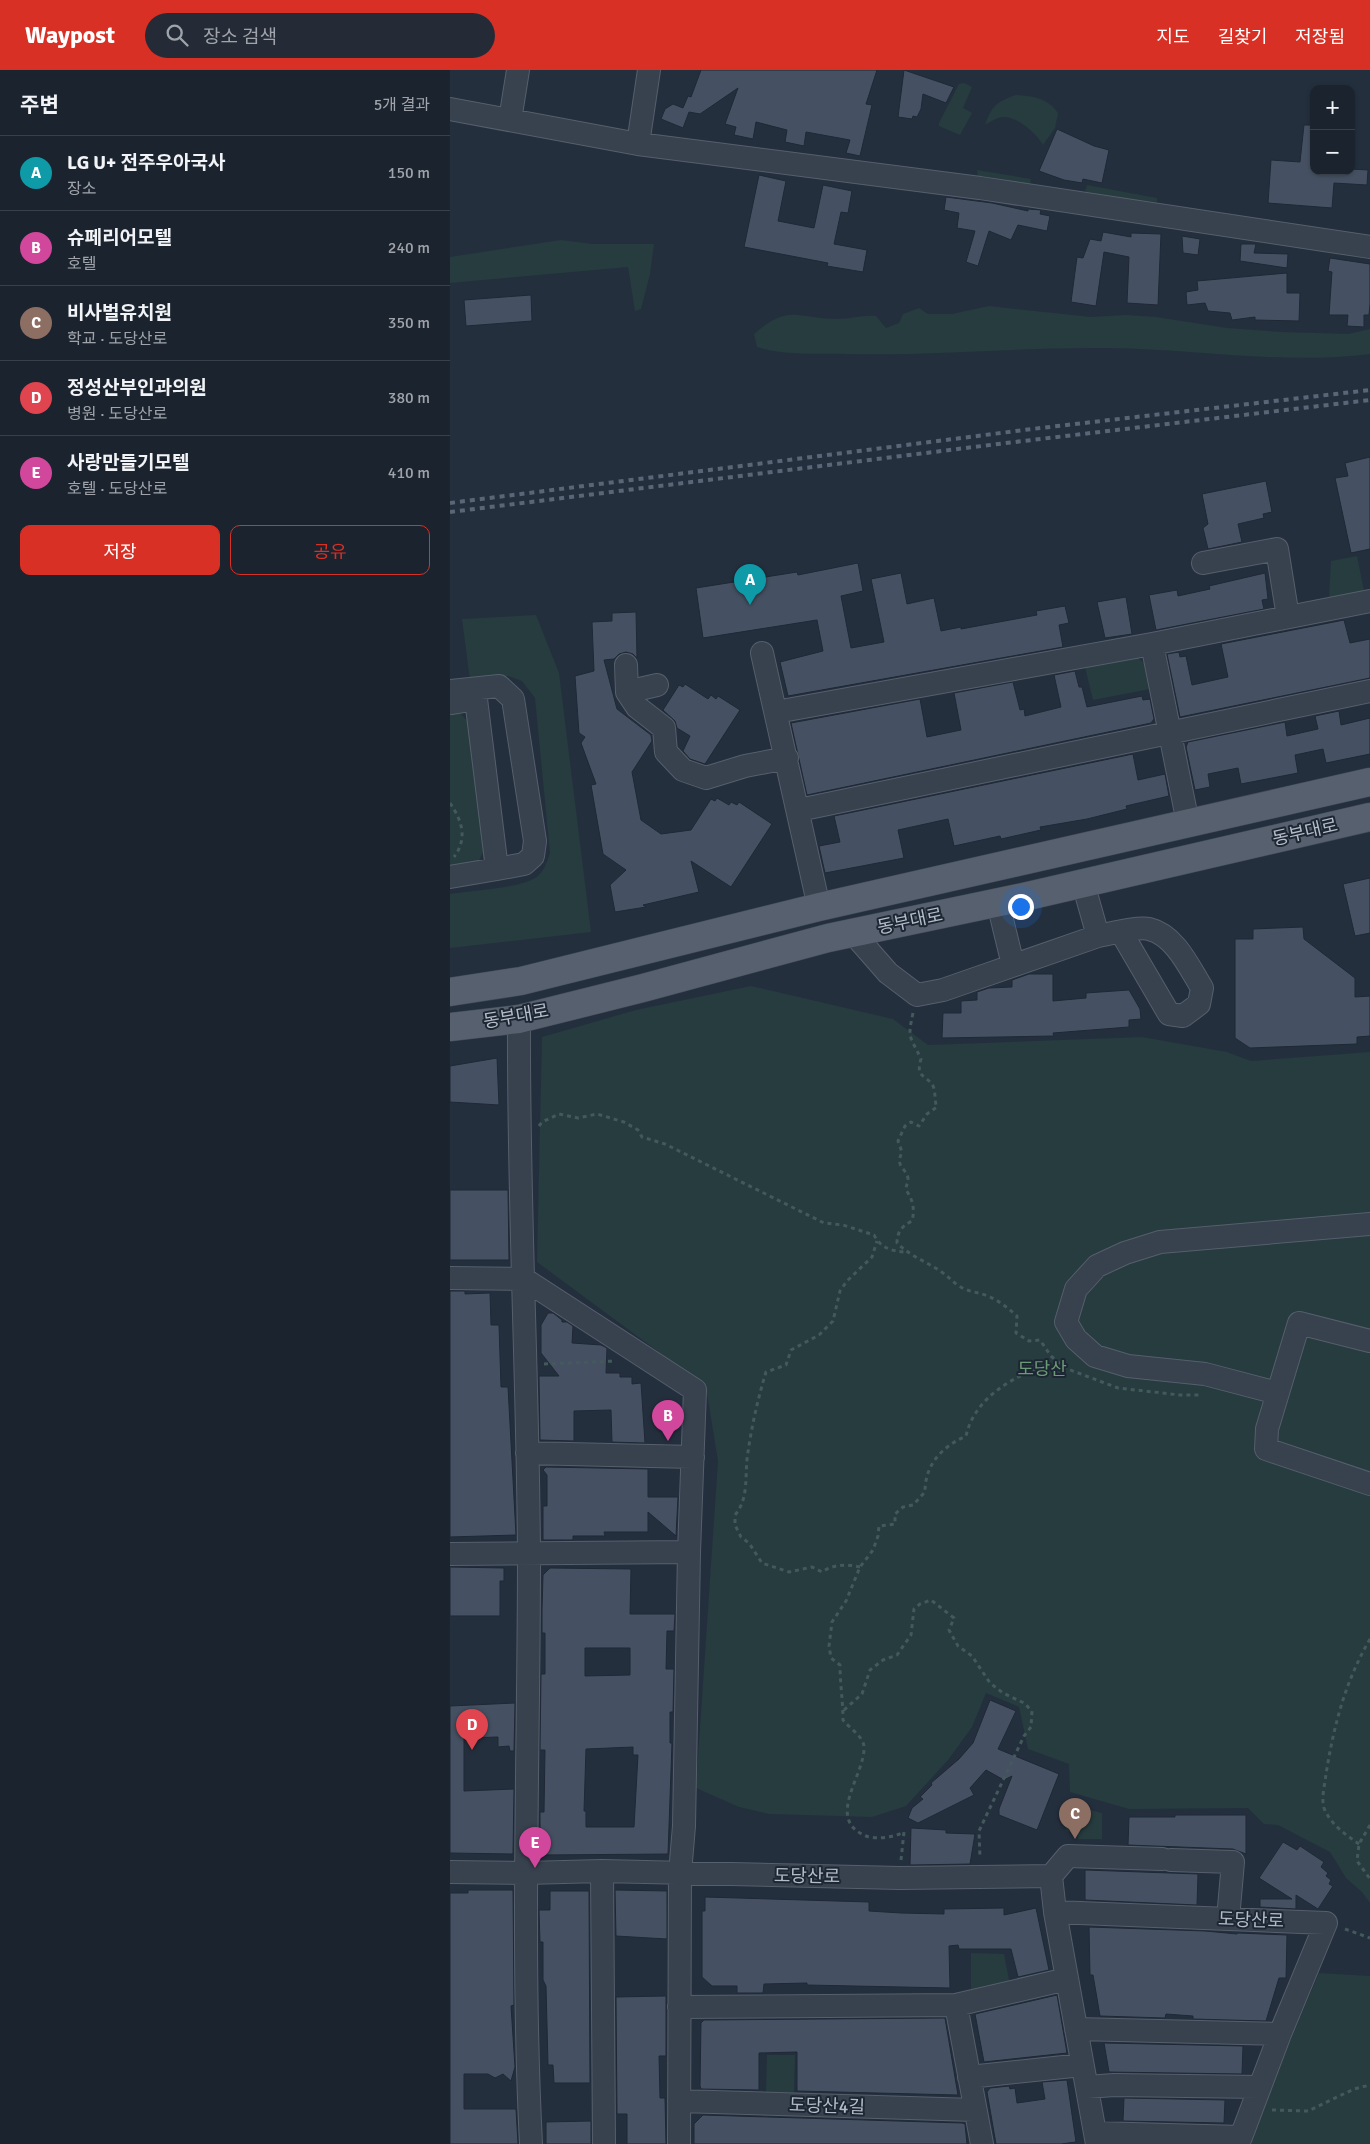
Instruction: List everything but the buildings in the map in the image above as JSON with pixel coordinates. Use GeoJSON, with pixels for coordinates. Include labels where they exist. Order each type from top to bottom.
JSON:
{"type":"FeatureCollection","features":[{"type":"Feature","properties":{"kind":"main road","name":"동부대로"},"geometry":{"type":"LineString","coordinates":[[450,992],[521,981],[819,907],[1370,782]]}},
{"type":"Feature","properties":{"kind":"main road","name":"동부대로"},"geometry":{"type":"LineString","coordinates":[[450,1027],[519,1018],[643,988],[853,933],[1083,883],[1370,817]]}},
{"type":"Feature","properties":{"kind":"street"},"geometry":{"type":"LineString","coordinates":[[510,120],[518,70]]}},
{"type":"Feature","properties":{"kind":"street"},"geometry":{"type":"LineString","coordinates":[[638,144],[649,70]]}},
{"type":"Feature","properties":{"kind":"street"},"geometry":{"type":"LineString","coordinates":[[450,109],[638,144],[980,188],[1370,248]]}},
{"type":"Feature","properties":{"kind":"street"},"geometry":{"type":"LineString","coordinates":[[1203,563],[1277,549],[1288,617]]}},
{"type":"Feature","properties":{"kind":"street"},"geometry":{"type":"LineString","coordinates":[[776,712],[1152,644],[1370,601]]}},
{"type":"Feature","properties":{"kind":"street"},"geometry":{"type":"LineString","coordinates":[[1152,644],[1168,733],[1188,823]]}},
{"type":"Feature","properties":{"kind":"street"},"geometry":{"type":"LineString","coordinates":[[762,653],[819,907]]}},
{"type":"Feature","properties":{"kind":"street"},"geometry":{"type":"LineString","coordinates":[[626,665],[627,692],[637,707],[664,728],[666,752],[682,770],[706,778],[740,776],[787,758]]}},
{"type":"Feature","properties":{"kind":"street"},"geometry":{"type":"LineString","coordinates":[[627,692],[657,685]]}},
{"type":"Feature","properties":{"kind":"street"},"geometry":{"type":"LineString","coordinates":[[450,691],[498,686],[513,698],[535,840],[534,856],[524,864],[450,877]]}},
{"type":"Feature","properties":{"kind":"street"},"geometry":{"type":"LineString","coordinates":[[798,810],[1370,691]]}},
{"type":"Feature","properties":{"kind":"street"},"geometry":{"type":"LineString","coordinates":[[450,703],[476,699],[497,869]]}},
{"type":"Feature","properties":{"kind":"street"},"geometry":{"type":"LineString","coordinates":[[1083,883],[1098,936]]}},
{"type":"Feature","properties":{"kind":"street"},"geometry":{"type":"LineString","coordinates":[[998,902],[1013,965]]}},
{"type":"Feature","properties":{"kind":"street"},"geometry":{"type":"LineString","coordinates":[[853,933],[888,973],[917,995],[943,990],[1098,936],[1121,932]]}},
{"type":"Feature","properties":{"kind":"street"},"geometry":{"type":"LineString","coordinates":[[519,1018],[519,1156],[524,1279],[529,1554],[526,1873],[528,2092],[531,2144]]}},
{"type":"Feature","properties":{"kind":"street"},"geometry":{"type":"LineString","coordinates":[[1277,1393],[1205,1374],[1128,1366],[1095,1356],[1076,1339],[1066,1322],[1076,1289],[1097,1266],[1125,1253],[1160,1242],[1370,1224]]}},
{"type":"Feature","properties":{"kind":"street"},"geometry":{"type":"LineString","coordinates":[[450,1278],[524,1279],[695,1390],[689,1552],[684,1826],[680,1873],[678,1950],[680,2144]]}},
{"type":"Feature","properties":{"kind":"street"},"geometry":{"type":"LineString","coordinates":[[1370,1341],[1299,1323],[1267,1430],[1266,1449],[1370,1484]]}},
{"type":"Feature","properties":{"kind":"street"},"geometry":{"type":"LineString","coordinates":[[527,1454],[693,1458]]}},
{"type":"Feature","properties":{"kind":"street"},"geometry":{"type":"LineString","coordinates":[[450,1554],[689,1552]]}},
{"type":"Feature","properties":{"kind":"street"},"geometry":{"type":"LineString","coordinates":[[1228,1919],[1233,1862],[1068,1856],[1050,1876],[1096,2139],[1241,2137],[1280,2034],[1326,1924]]}},
{"type":"Feature","properties":{"kind":"street"},"geometry":{"type":"LineString","coordinates":[[602,1871],[604,2144]]}},
{"type":"Feature","properties":{"kind":"street","name":"도당산로"},"geometry":{"type":"LineString","coordinates":[[450,1872],[602,1871],[900,1878],[1050,1876]]}},
{"type":"Feature","properties":{"kind":"street","name":"도당산로"},"geometry":{"type":"LineString","coordinates":[[1055,1912],[1326,1924]]}},
{"type":"Feature","properties":{"kind":"street"},"geometry":{"type":"LineString","coordinates":[[679,2007],[956,2005],[1067,1979]]}},
{"type":"Feature","properties":{"kind":"street"},"geometry":{"type":"LineString","coordinates":[[956,2005],[982,2144]]}},
{"type":"Feature","properties":{"kind":"street"},"geometry":{"type":"LineString","coordinates":[[1076,2029],[1280,2034]]}},
{"type":"Feature","properties":{"kind":"street"},"geometry":{"type":"LineString","coordinates":[[969,2076],[1082,2064]]}},
{"type":"Feature","properties":{"kind":"street"},"geometry":{"type":"LineString","coordinates":[[1087,2087],[1114,2085],[1260,2087]]}},
{"type":"Feature","properties":{"kind":"street","name":"도당산4길"},"geometry":{"type":"LineString","coordinates":[[679,2101],[975,2110]]}},
{"type":"Feature","properties":{"kind":"path"},"geometry":{"type":"LineString","coordinates":[[450,803],[462,826],[463,841],[459,850],[450,860]]}},
{"type":"Feature","properties":{"kind":"path"},"geometry":{"type":"LineString","coordinates":[[900,1878],[904,1832],[892,1837],[868,1837],[858,1831],[847,1814],[850,1794],[863,1760],[864,1747],[861,1738],[843,1720],[840,1665],[831,1658],[830,1638],[832,1622],[846,1601],[860,1567],[873,1550],[879,1526],[895,1524],[895,1514],[903,1506],[913,1506],[925,1492],[925,1480],[929,1466],[952,1442],[966,1436],[969,1422],[997,1388],[1037,1367],[1057,1361],[1040,1340],[1029,1341],[1016,1333],[1016,1316],[1001,1302],[994,1301],[988,1296],[978,1295],[958,1286],[943,1273],[906,1253],[897,1244],[897,1236],[900,1229],[912,1221],[914,1206],[906,1190],[908,1181],[899,1160],[902,1152],[898,1141],[905,1126],[911,1122],[919,1126],[927,1114],[937,1107],[933,1087],[921,1075],[918,1066],[921,1059],[910,1043],[909,1030],[917,995]]}},
{"type":"Feature","properties":{"kind":"path"},"geometry":{"type":"LineString","coordinates":[[537,1128],[542,1122],[559,1114],[578,1118],[597,1114],[608,1116],[638,1130],[642,1137],[665,1144],[824,1223],[843,1225],[874,1235],[877,1241],[890,1251],[906,1253]]}},
{"type":"Feature","properties":{"kind":"path"},"geometry":{"type":"LineString","coordinates":[[860,1567],[847,1564],[828,1568],[822,1572],[812,1567],[789,1572],[762,1563],[749,1543],[741,1537],[735,1526],[735,1515],[742,1506],[747,1487],[745,1470],[748,1450],[766,1372],[786,1364],[791,1350],[819,1334],[833,1321],[840,1291],[847,1281],[872,1257],[877,1241]]}},
{"type":"Feature","properties":{"kind":"path"},"geometry":{"type":"LineString","coordinates":[[525,1365],[651,1360]]}},
{"type":"Feature","properties":{"kind":"path"},"geometry":{"type":"LineString","coordinates":[[843,1710],[862,1694],[870,1670],[883,1660],[897,1655],[911,1635],[914,1609],[920,1604],[931,1600],[954,1618],[949,1630],[958,1646],[972,1656],[990,1683],[1003,1693],[1024,1703],[1032,1711],[1031,1727],[1024,1736],[979,1831],[981,1844],[979,1877]]}},
{"type":"Feature","properties":{"kind":"path"},"geometry":{"type":"LineString","coordinates":[[1359,1844],[1343,1833],[1329,1819],[1323,1802],[1332,1738],[1340,1703],[1357,1662],[1370,1639]]}},
{"type":"Feature","properties":{"kind":"path"},"geometry":{"type":"LineString","coordinates":[[1370,1825],[1359,1844],[1357,1861],[1370,1879]]}},
{"type":"Feature","properties":{"kind":"path"},"geometry":{"type":"LineString","coordinates":[[1326,1924],[1370,1938]]}},
{"type":"Feature","properties":{"kind":"path"},"geometry":{"type":"LineString","coordinates":[[1251,2111],[1258,2109],[1308,2112],[1354,2089],[1370,2085]]}},
{"type":"Feature","properties":{"kind":"green space"},"geometry":{"type":"Polygon","coordinates":[[[964,83],[972,87],[963,108],[972,113],[960,135],[939,126],[939,123],[959,84],[964,83]]]}},
{"type":"Feature","properties":{"kind":"green space"},"geometry":{"type":"Polygon","coordinates":[[[1016,95],[1045,101],[1058,113],[1055,128],[1043,145],[1026,127],[1015,120],[1004,117],[985,125],[990,113],[999,103],[1016,95]]]}},
{"type":"Feature","properties":{"kind":"green space"},"geometry":{"type":"Polygon","coordinates":[[[977,170],[1031,179],[1030,185],[978,177],[977,170]]]}},
{"type":"Feature","properties":{"kind":"green space"},"geometry":{"type":"Polygon","coordinates":[[[1087,185],[1157,198],[1157,202],[1087,195],[1085,192],[1087,185]]]}},
{"type":"Feature","properties":{"kind":"green space"},"geometry":{"type":"Polygon","coordinates":[[[561,240],[593,244],[654,244],[650,274],[641,309],[635,311],[628,267],[450,283],[450,257],[561,240]]]}},
{"type":"Feature","properties":{"kind":"green space"},"geometry":{"type":"Polygon","coordinates":[[[989,306],[1091,317],[1126,315],[1156,317],[1227,328],[1282,332],[1349,334],[1370,329],[1370,354],[1305,358],[1109,348],[912,354],[801,354],[757,347],[754,334],[766,324],[794,315],[837,319],[876,316],[886,328],[899,323],[903,314],[919,308],[928,314],[952,314],[989,306]]]}},
{"type":"Feature","properties":{"kind":"green space"},"geometry":{"type":"Polygon","coordinates":[[[1357,556],[1364,591],[1329,598],[1331,561],[1357,556]]]}},
{"type":"Feature","properties":{"kind":"green space"},"geometry":{"type":"Polygon","coordinates":[[[536,615],[559,673],[591,932],[450,948],[450,894],[509,886],[531,880],[542,871],[550,853],[535,698],[522,681],[508,676],[470,680],[462,619],[536,615]]]}},
{"type":"Feature","properties":{"kind":"green space"},"geometry":{"type":"Polygon","coordinates":[[[1133,653],[1145,664],[1150,689],[1093,700],[1084,663],[1133,653]]]}},
{"type":"Feature","properties":{"kind":"green space"},"geometry":{"type":"Polygon","coordinates":[[[450,711],[459,712],[470,724],[483,852],[477,865],[450,869],[450,711]]]}},
{"type":"Feature","properties":{"kind":"green space","name":"도당산"},"geometry":{"type":"Polygon","coordinates":[[[751,986],[893,1019],[928,1045],[1142,1037],[1227,1052],[1251,1061],[1370,1052],[1370,1903],[1362,1892],[1346,1878],[1330,1852],[1278,1825],[1264,1824],[1248,1808],[1129,1809],[1070,1792],[1069,1764],[1028,1749],[1019,1707],[986,1693],[972,1727],[948,1760],[906,1806],[872,1817],[769,1814],[739,1807],[696,1788],[718,1461],[706,1387],[537,1262],[542,1037],[636,1010],[751,986]]]}},
{"type":"Feature","properties":{"kind":"green space"},"geometry":{"type":"Polygon","coordinates":[[[1069,1805],[1102,1813],[1102,1839],[1078,1839],[1078,1834],[1066,1831],[1066,1815],[1069,1805]]]}},
{"type":"Feature","properties":{"kind":"green space"},"geometry":{"type":"Polygon","coordinates":[[[971,1953],[1004,1954],[1010,1985],[971,1990],[971,1953]]]}},
{"type":"Feature","properties":{"kind":"green space"},"geometry":{"type":"Polygon","coordinates":[[[1319,1973],[1370,1976],[1370,2144],[1246,2144],[1319,1973]]]}},
{"type":"Feature","properties":{"kind":"green space"},"geometry":{"type":"Polygon","coordinates":[[[767,2055],[795,2055],[794,2093],[766,2092],[767,2055]]]}},
{"type":"Feature","properties":{"kind":"railway"},"geometry":{"type":"LineString","coordinates":[[450,503],[1032,429],[1370,390]]}},
{"type":"Feature","properties":{"kind":"railway"},"geometry":{"type":"LineString","coordinates":[[450,512],[1370,400]]}},
{"type":"Feature","properties":{"kind":"place","name":"LG U+ 전주우아국사"},"geometry":{"type":"Point","coordinates":[750,605]}},
{"type":"Feature","properties":{"kind":"place","name":"슈페리어모텔"},"geometry":{"type":"Point","coordinates":[668,1441]}},
{"type":"Feature","properties":{"kind":"place","name":"정성산부인과의원"},"geometry":{"type":"Point","coordinates":[472,1750]}},
{"type":"Feature","properties":{"kind":"place","name":"비사벌유치원"},"geometry":{"type":"Point","coordinates":[1075,1839]}},
{"type":"Feature","properties":{"kind":"place","name":"사랑만들기모텔"},"geometry":{"type":"Point","coordinates":[535,1868]}}]}
